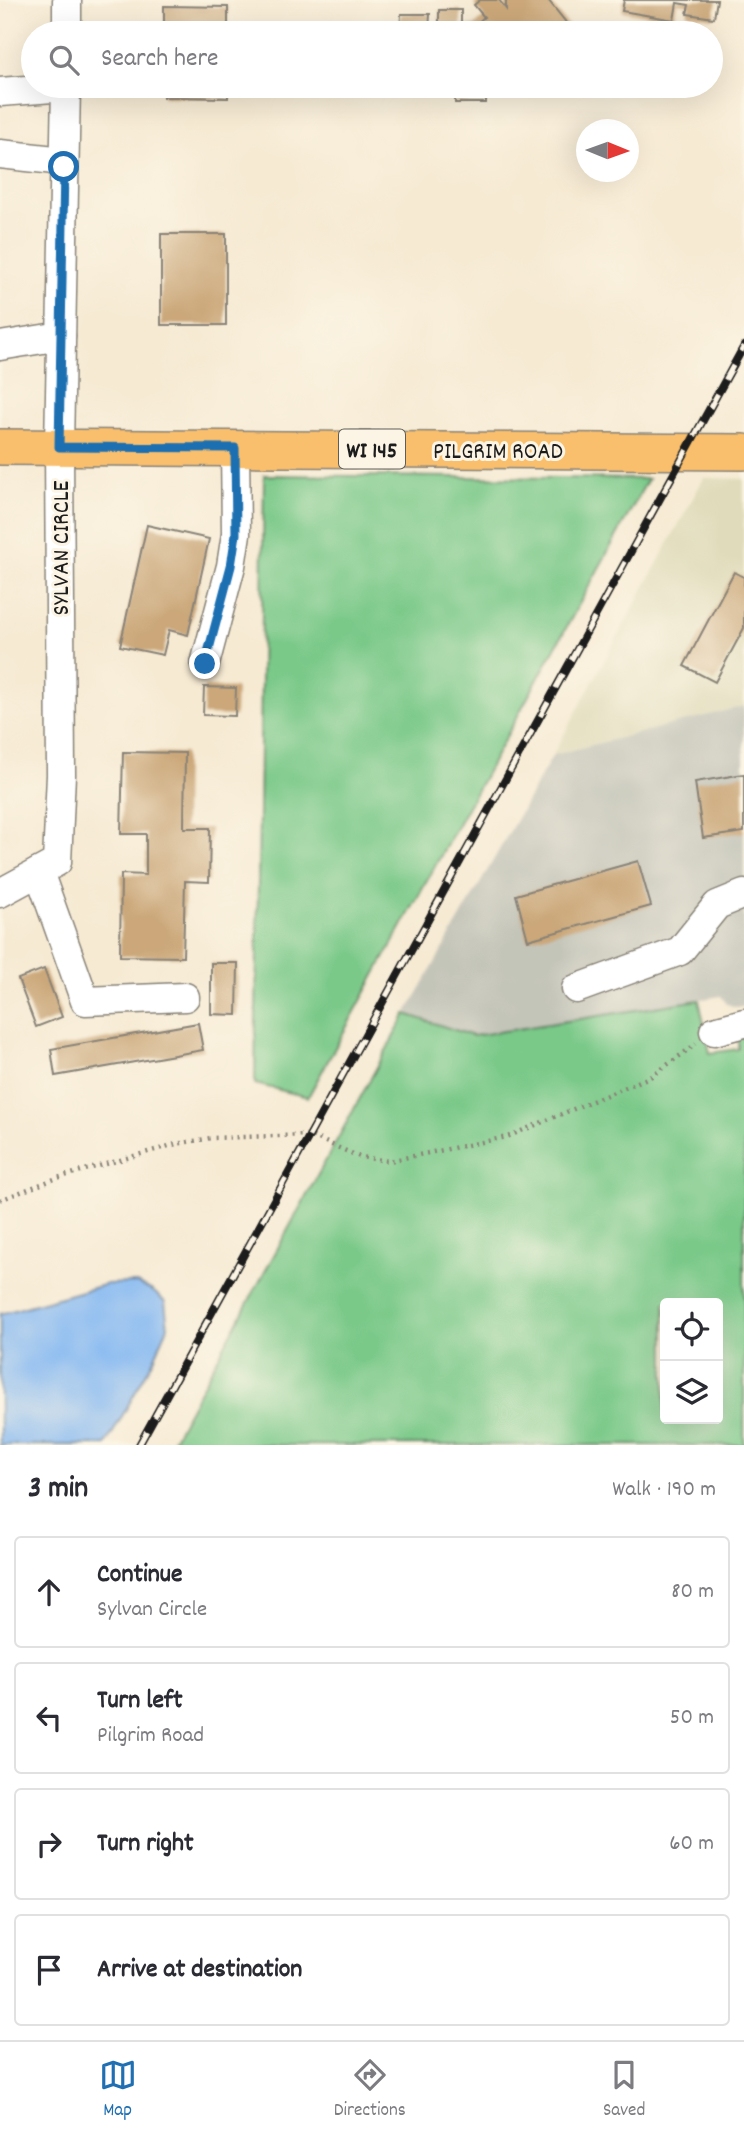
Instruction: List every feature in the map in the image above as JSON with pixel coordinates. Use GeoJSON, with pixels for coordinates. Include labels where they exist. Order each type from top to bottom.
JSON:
{"type":"FeatureCollection","features":[{"type":"Feature","properties":{"kind":"main road","name":"PILGRIM ROAD"},"geometry":{"type":"LineString","coordinates":[[0,447],[744,452]]}},
{"type":"Feature","properties":{"kind":"street"},"geometry":{"type":"LineString","coordinates":[[67,0],[67,21]]}},
{"type":"Feature","properties":{"kind":"street"},"geometry":{"type":"LineString","coordinates":[[0,92],[21,90]]}},
{"type":"Feature","properties":{"kind":"street","name":"SYLVAN CIRCLE"},"geometry":{"type":"LineString","coordinates":[[0,893],[57,862],[61,775],[59,447],[66,98]]}},
{"type":"Feature","properties":{"kind":"street"},"geometry":{"type":"LineString","coordinates":[[0,154],[64,161]]}},
{"type":"Feature","properties":{"kind":"street"},"geometry":{"type":"LineString","coordinates":[[0,346],[61,336]]}},
{"type":"Feature","properties":{"kind":"street"},"geometry":{"type":"LineString","coordinates":[[205,664],[231,566],[236,534],[235,448]]}},
{"type":"Feature","properties":{"kind":"street"},"geometry":{"type":"LineString","coordinates":[[39,872],[86,1001],[186,997]]}},
{"type":"Feature","properties":{"kind":"street"},"geometry":{"type":"LineString","coordinates":[[576,989],[680,951],[717,905],[744,894]]}},
{"type":"Feature","properties":{"kind":"street"},"geometry":{"type":"LineString","coordinates":[[714,1031],[744,1023]]}},
{"type":"Feature","properties":{"kind":"path"},"geometry":{"type":"LineString","coordinates":[[0,1200],[57,1178],[176,1144],[211,1138],[309,1135],[360,1157],[389,1161],[507,1136],[652,1076],[714,1031]]}},
{"type":"Feature","properties":{"kind":"shaded area"},"geometry":{"type":"Polygon","coordinates":[[[704,478],[744,479],[744,706],[553,755],[704,478]]]}},
{"type":"Feature","properties":{"kind":"shaded area"},"geometry":{"type":"Polygon","coordinates":[[[744,706],[744,1006],[727,1004],[721,996],[473,1036],[406,1014],[553,755],[744,706]]]}},
{"type":"Feature","properties":{"kind":"green space"},"geometry":{"type":"Polygon","coordinates":[[[264,475],[648,479],[308,1097],[255,1084],[264,475]]]}},
{"type":"Feature","properties":{"kind":"green space"},"geometry":{"type":"Polygon","coordinates":[[[699,1000],[710,1053],[738,1049],[738,1039],[744,1034],[744,1445],[170,1445],[406,1014],[473,1036],[699,1000]]]}},
{"type":"Feature","properties":{"kind":"water"},"geometry":{"type":"Polygon","coordinates":[[[137,1283],[153,1291],[165,1302],[168,1327],[154,1359],[106,1445],[0,1445],[0,1314],[107,1284],[137,1283]]]}},
{"type":"Feature","properties":{"kind":"building"},"geometry":{"type":"Polygon","coordinates":[[[480,0],[499,0],[506,9],[506,0],[548,0],[565,21],[480,21],[484,17],[474,5],[480,0]]]}},
{"type":"Feature","properties":{"kind":"building"},"geometry":{"type":"Polygon","coordinates":[[[624,0],[717,0],[714,18],[687,14],[689,5],[677,3],[674,20],[622,11],[624,0]]]}},
{"type":"Feature","properties":{"kind":"building"},"geometry":{"type":"Polygon","coordinates":[[[164,6],[228,7],[228,21],[164,21],[164,6]]]}},
{"type":"Feature","properties":{"kind":"building"},"geometry":{"type":"Polygon","coordinates":[[[439,10],[461,10],[461,21],[439,21],[439,10]]]}},
{"type":"Feature","properties":{"kind":"building"},"geometry":{"type":"Polygon","coordinates":[[[401,14],[430,14],[430,21],[401,21],[401,14]]]}},
{"type":"Feature","properties":{"kind":"building"},"geometry":{"type":"Polygon","coordinates":[[[455,98],[486,98],[486,103],[455,103],[455,98]]]}},
{"type":"Feature","properties":{"kind":"building"},"geometry":{"type":"Polygon","coordinates":[[[161,234],[226,234],[226,325],[161,325],[161,234]]]}},
{"type":"Feature","properties":{"kind":"building"},"geometry":{"type":"Polygon","coordinates":[[[147,525],[209,539],[188,635],[169,630],[163,655],[120,646],[147,525]]]}},
{"type":"Feature","properties":{"kind":"building"},"geometry":{"type":"Polygon","coordinates":[[[734,572],[744,577],[744,628],[715,682],[684,666],[734,572]]]}},
{"type":"Feature","properties":{"kind":"building"},"geometry":{"type":"Polygon","coordinates":[[[204,687],[236,688],[235,716],[203,715],[204,687]]]}},
{"type":"Feature","properties":{"kind":"building"},"geometry":{"type":"Polygon","coordinates":[[[123,752],[185,753],[184,828],[210,828],[209,882],[185,881],[183,957],[120,956],[121,874],[146,875],[146,834],[121,834],[123,752]]]}},
{"type":"Feature","properties":{"kind":"building"},"geometry":{"type":"Polygon","coordinates":[[[744,774],[744,832],[703,838],[695,782],[744,774]]]}},
{"type":"Feature","properties":{"kind":"building"},"geometry":{"type":"Polygon","coordinates":[[[638,861],[651,906],[528,940],[516,895],[638,861]]]}},
{"type":"Feature","properties":{"kind":"building"},"geometry":{"type":"Polygon","coordinates":[[[211,963],[238,963],[237,1015],[211,1014],[211,963]]]}},
{"type":"Feature","properties":{"kind":"building"},"geometry":{"type":"Polygon","coordinates":[[[44,969],[62,1017],[36,1027],[18,979],[44,969]]]}},
{"type":"Feature","properties":{"kind":"building"},"geometry":{"type":"Polygon","coordinates":[[[198,1023],[203,1050],[55,1076],[51,1049],[198,1023]]]}},
{"type":"Feature","properties":{"kind":"railway"},"geometry":{"type":"LineString","coordinates":[[139,1445],[744,346]]}},
{"type":"Feature","properties":{"kind":"route"},"geometry":{"type":"LineString","coordinates":[[64,167],[59,447],[235,448],[236,534],[231,566],[205,664]]}}]}
